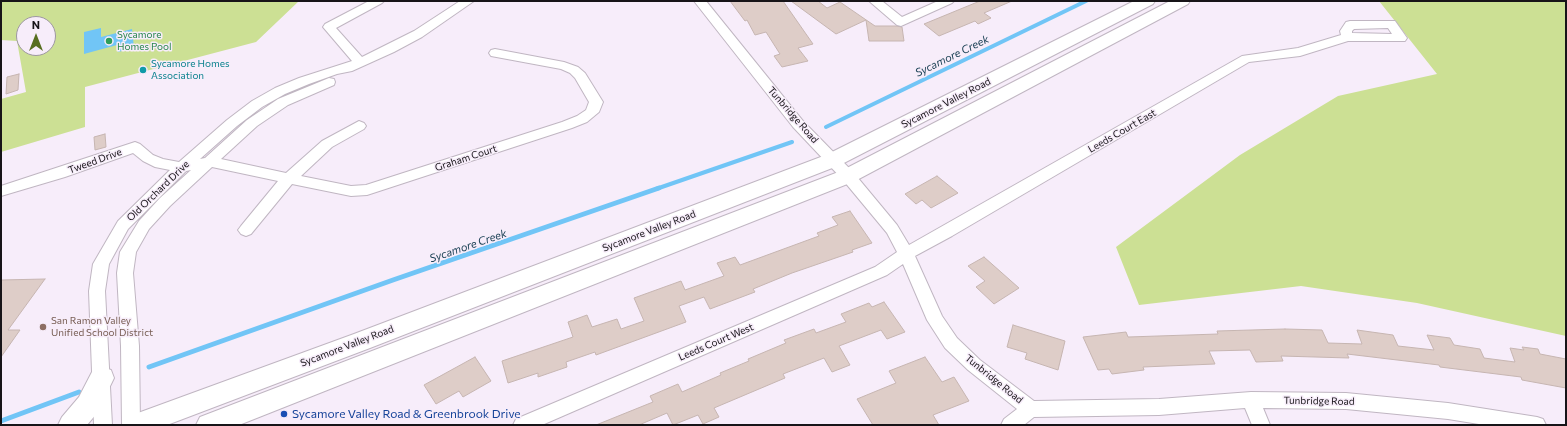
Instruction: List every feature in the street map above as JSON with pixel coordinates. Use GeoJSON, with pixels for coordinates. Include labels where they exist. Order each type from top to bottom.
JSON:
{"type":"FeatureCollection","features":[{"type":"Feature","properties":{"kind":"main road","name":"Sycamore Valley Road"},"geometry":{"type":"LineString","coordinates":[[136,425],[369,338],[841,168],[1147,1]]}},
{"type":"Feature","properties":{"kind":"main road","name":"Sycamore Valley Road"},"geometry":{"type":"LineString","coordinates":[[209,425],[841,168],[1182,1]]}},
{"type":"Feature","properties":{"kind":"main road"},"geometry":{"type":"LineString","coordinates":[[71,425],[88,405],[102,378]]}},
{"type":"Feature","properties":{"kind":"street"},"geometry":{"type":"LineString","coordinates":[[354,66],[329,27],[378,1]]}},
{"type":"Feature","properties":{"kind":"street","name":"Old Orchard Drive"},"geometry":{"type":"LineString","coordinates":[[130,425],[130,346],[125,273],[128,252],[144,225],[165,202],[268,111],[283,102],[340,76],[354,66],[418,34],[468,1]]}},
{"type":"Feature","properties":{"kind":"street","name":"Tunbridge Road"},"geometry":{"type":"LineString","coordinates":[[700,1],[798,124],[841,168],[892,229],[906,254],[934,320],[950,343],[974,365],[1031,409],[1159,407],[1251,400],[1346,401],[1448,411],[1537,425]]}},
{"type":"Feature","properties":{"kind":"street"},"geometry":{"type":"LineString","coordinates":[[875,1],[901,22],[948,1]]}},
{"type":"Feature","properties":{"kind":"street","name":"Leeds Court East"},"geometry":{"type":"LineString","coordinates":[[906,254],[947,232],[1246,59],[1300,52],[1348,37]]}},
{"type":"Feature","properties":{"kind":"street","name":"Graham Court"},"geometry":{"type":"LineString","coordinates":[[209,162],[350,191],[367,190],[567,125],[582,119],[592,112],[596,102],[580,76],[574,70],[564,66],[495,53]]}},
{"type":"Feature","properties":{"kind":"street","name":"Old Orchard Drive"},"geometry":{"type":"LineString","coordinates":[[103,425],[97,291],[101,264],[123,225],[182,167],[232,123],[257,104],[280,91],[304,81],[335,70],[354,66]]}},
{"type":"Feature","properties":{"kind":"street"},"geometry":{"type":"LineString","coordinates":[[246,230],[288,179],[327,144],[359,126]]}},
{"type":"Feature","properties":{"kind":"street","name":"Tweed Drive"},"geometry":{"type":"LineString","coordinates":[[1,191],[60,173],[135,147],[148,158],[160,164],[182,167],[209,162]]}},
{"type":"Feature","properties":{"kind":"street","name":"Leeds Court West"},"geometry":{"type":"LineString","coordinates":[[522,425],[881,271],[906,254]]}},
{"type":"Feature","properties":{"kind":"street"},"geometry":{"type":"LineString","coordinates":[[1251,400],[1261,425]]}},
{"type":"Feature","properties":{"kind":"street"},"geometry":{"type":"LineString","coordinates":[[1010,425],[1031,409]]}},
{"type":"Feature","properties":{"kind":"green space"},"geometry":{"type":"Polygon","coordinates":[[[1,1],[299,1],[256,42],[85,87],[85,127],[1,152],[1,99],[26,92],[20,56],[56,56],[56,16],[16,16],[16,41],[1,40],[1,1]]]}},
{"type":"Feature","properties":{"kind":"green space"},"geometry":{"type":"Polygon","coordinates":[[[1379,1],[1566,1],[1566,336],[1417,303],[1301,286],[1139,305],[1116,247],[1240,155],[1338,96],[1437,74],[1379,1]]]}},
{"type":"Feature","properties":{"kind":"water","name":"Sycamore Homes Pool"},"geometry":{"type":"Polygon","coordinates":[[[101,28],[101,37],[132,29],[134,48],[118,52],[117,45],[84,54],[84,32],[101,28]]]}},
{"type":"Feature","properties":{"kind":"building"},"geometry":{"type":"Polygon","coordinates":[[[730,1],[783,1],[813,44],[798,48],[808,61],[782,67],[774,56],[780,54],[766,32],[755,35],[747,20],[745,21],[730,1]]]}},
{"type":"Feature","properties":{"kind":"building"},"geometry":{"type":"Polygon","coordinates":[[[791,1],[818,1],[827,8],[840,2],[875,26],[902,27],[904,41],[869,41],[866,20],[836,34],[791,1]]]}},
{"type":"Feature","properties":{"kind":"building"},"geometry":{"type":"Polygon","coordinates":[[[980,1],[1012,1],[984,13],[991,18],[978,24],[975,21],[939,36],[924,24],[980,1]]]}},
{"type":"Feature","properties":{"kind":"building"},"geometry":{"type":"Polygon","coordinates":[[[19,74],[18,90],[6,94],[7,77],[19,74]]]}},
{"type":"Feature","properties":{"kind":"building"},"geometry":{"type":"Polygon","coordinates":[[[105,134],[106,147],[95,150],[94,137],[105,134]]]}},
{"type":"Feature","properties":{"kind":"building"},"geometry":{"type":"Polygon","coordinates":[[[937,176],[958,193],[931,208],[922,200],[916,204],[905,194],[937,176]]]}},
{"type":"Feature","properties":{"kind":"building"},"geometry":{"type":"Polygon","coordinates":[[[850,211],[872,243],[852,250],[853,252],[792,273],[753,289],[755,292],[710,309],[704,297],[679,306],[686,322],[596,355],[595,352],[566,362],[567,367],[538,377],[538,373],[508,383],[502,361],[573,337],[568,322],[587,315],[592,327],[617,319],[621,329],[644,321],[634,298],[681,281],[685,290],[724,276],[717,263],[735,257],[740,265],[819,236],[817,233],[838,225],[832,217],[850,211]]]}},
{"type":"Feature","properties":{"kind":"building"},"geometry":{"type":"Polygon","coordinates":[[[984,257],[1019,288],[994,304],[976,287],[985,281],[968,266],[984,257]]]}},
{"type":"Feature","properties":{"kind":"building"},"geometry":{"type":"Polygon","coordinates":[[[45,279],[8,330],[20,330],[1,357],[1,280],[45,279]]]}},
{"type":"Feature","properties":{"kind":"building"},"geometry":{"type":"Polygon","coordinates":[[[884,302],[905,332],[887,339],[881,330],[839,346],[850,365],[832,372],[824,358],[783,374],[785,378],[714,408],[719,417],[703,424],[698,415],[673,425],[667,413],[639,425],[596,425],[653,402],[650,396],[678,384],[682,392],[721,375],[720,373],[749,361],[748,359],[786,343],[784,340],[814,329],[816,333],[846,322],[841,314],[869,303],[872,307],[884,302]]]}},
{"type":"Feature","properties":{"kind":"building"},"geometry":{"type":"Polygon","coordinates":[[[1013,325],[1065,341],[1058,370],[1025,359],[1027,353],[1007,347],[1013,325]]]}},
{"type":"Feature","properties":{"kind":"building"},"geometry":{"type":"Polygon","coordinates":[[[1285,329],[1322,330],[1328,343],[1362,344],[1357,330],[1393,335],[1398,346],[1434,350],[1427,335],[1450,338],[1454,345],[1480,349],[1484,358],[1515,362],[1510,348],[1524,350],[1522,347],[1538,349],[1540,354],[1566,359],[1566,388],[1522,380],[1521,377],[1347,354],[1349,358],[1281,356],[1283,361],[1256,362],[1250,350],[1209,351],[1215,364],[1143,367],[1144,370],[1112,374],[1109,369],[1098,370],[1083,337],[1126,332],[1128,337],[1218,334],[1217,331],[1285,329]]]}},
{"type":"Feature","properties":{"kind":"building"},"geometry":{"type":"Polygon","coordinates":[[[475,357],[491,381],[463,397],[459,391],[436,404],[424,385],[475,357]]]}},
{"type":"Feature","properties":{"kind":"building"},"geometry":{"type":"Polygon","coordinates":[[[925,357],[942,382],[954,377],[969,401],[933,415],[939,425],[873,425],[857,399],[896,383],[889,371],[925,357]]]}},
{"type":"Feature","properties":{"kind":"waterway","name":"Sycamore Creek"},"geometry":{"type":"LineString","coordinates":[[826,127],[1086,1]]}},
{"type":"Feature","properties":{"kind":"waterway","name":"Sycamore Creek"},"geometry":{"type":"LineString","coordinates":[[656,189],[792,142]]}},
{"type":"Feature","properties":{"kind":"waterway","name":"Sycamore Creek"},"geometry":{"type":"LineString","coordinates":[[149,367],[393,280],[659,188]]}},
{"type":"Feature","properties":{"kind":"waterway","name":"Sycamore Creek"},"geometry":{"type":"LineString","coordinates":[[1,421],[79,392]]}},
{"type":"Feature","properties":{"kind":"place","name":"Sycamore Homes Pool"},"geometry":{"type":"Point","coordinates":[109,41]}},
{"type":"Feature","properties":{"kind":"place","name":"Sycamore Homes Association"},"geometry":{"type":"Point","coordinates":[143,70]}},
{"type":"Feature","properties":{"kind":"place","name":"San Ramon Valley Unified School District"},"geometry":{"type":"Point","coordinates":[43,327]}},
{"type":"Feature","properties":{"kind":"place","name":"Sycamore Valley Road & Greenbrook Drive"},"geometry":{"type":"Point","coordinates":[284,414]}}]}
